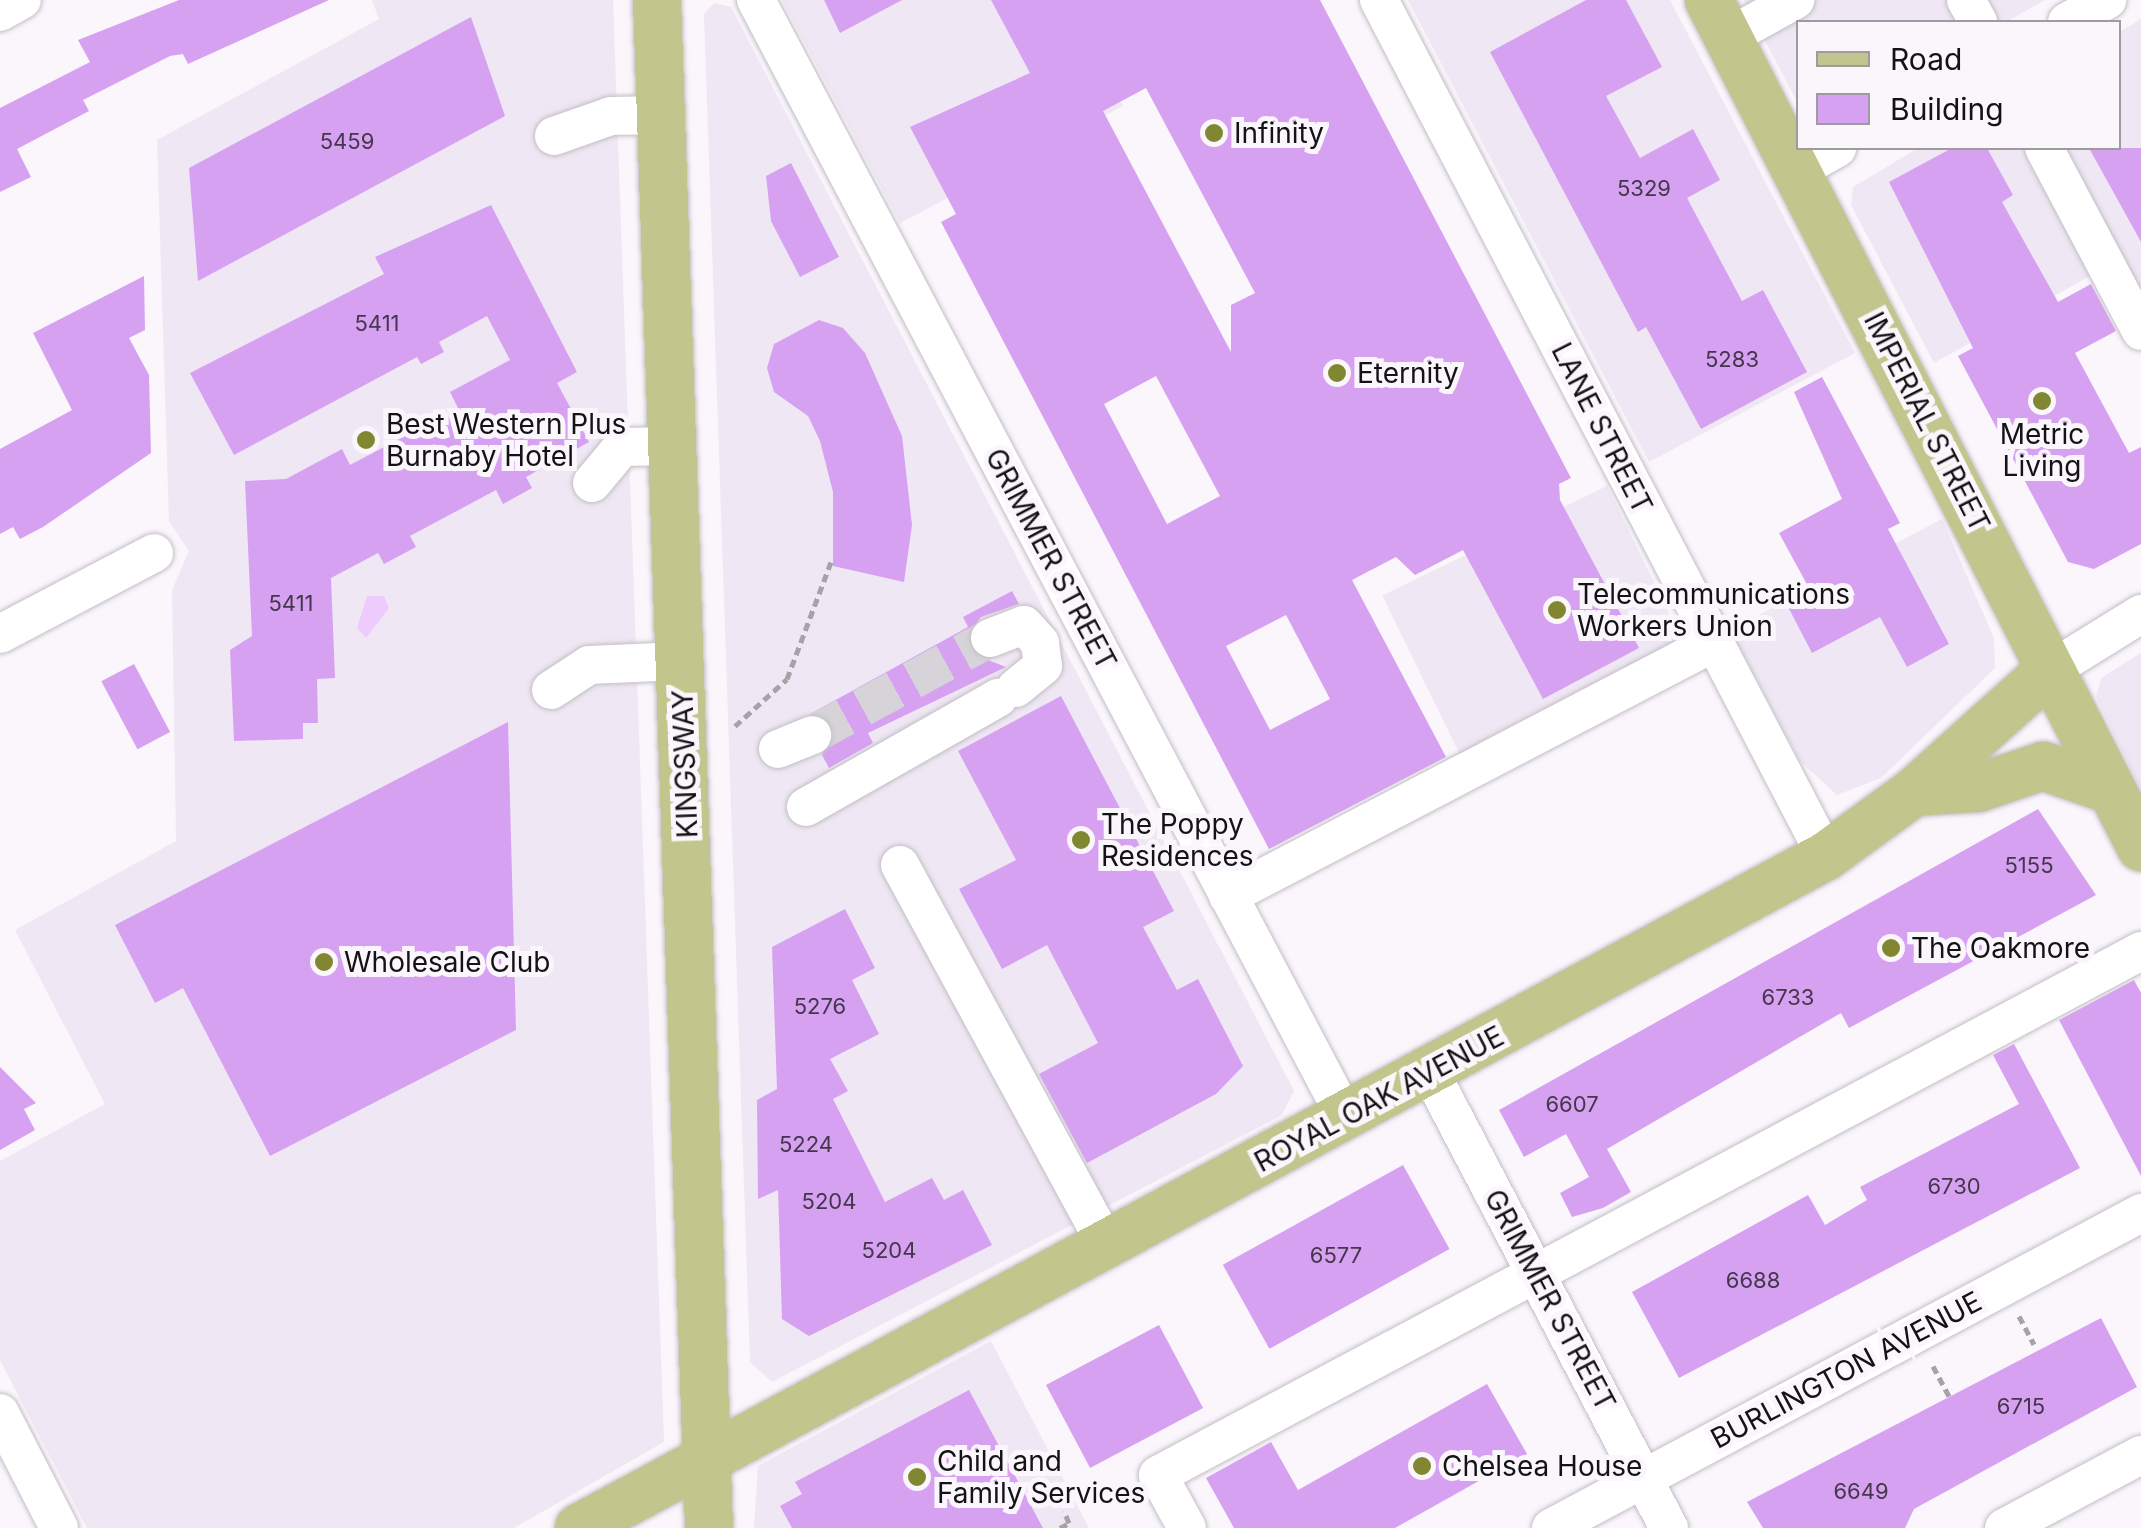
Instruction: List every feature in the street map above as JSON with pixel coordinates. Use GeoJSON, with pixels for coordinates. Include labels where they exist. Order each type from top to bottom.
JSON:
{"type":"FeatureCollection","features":[{"type":"Feature","properties":{"kind":"main road","name":"KINGSWAY"},"geometry":{"type":"LineString","coordinates":[[657,0],[709,1528]]}},
{"type":"Feature","properties":{"kind":"main road","name":"IMPERIAL STREET"},"geometry":{"type":"LineString","coordinates":[[1718,19],[1796,128]]}},
{"type":"Feature","properties":{"kind":"main road","name":"IMPERIAL STREET"},"geometry":{"type":"LineString","coordinates":[[1818,159],[2049,670],[2141,847]]}},
{"type":"Feature","properties":{"kind":"main road","name":"ROYAL OAK AVENUE"},"geometry":{"type":"LineString","coordinates":[[579,1528],[1826,856],[1914,792],[2049,670]]}},
{"type":"Feature","properties":{"kind":"main road"},"geometry":{"type":"LineString","coordinates":[[1914,792],[1978,788],[2042,766],[2111,790]]}},
{"type":"Feature","properties":{"kind":"street"},"geometry":{"type":"LineString","coordinates":[[0,12],[22,0]]}},
{"type":"Feature","properties":{"kind":"street","name":"GRIMMER STREET"},"geometry":{"type":"LineString","coordinates":[[756,0],[1346,1118]]}},
{"type":"Feature","properties":{"kind":"street","name":"LANE STREET"},"geometry":{"type":"LineString","coordinates":[[1378,0],[1826,856]]}},
{"type":"Feature","properties":{"kind":"street"},"geometry":{"type":"LineString","coordinates":[[1718,19],[1794,0]]}},
{"type":"Feature","properties":{"kind":"street"},"geometry":{"type":"LineString","coordinates":[[2071,20],[2107,0]]}},
{"type":"Feature","properties":{"kind":"street"},"geometry":{"type":"LineString","coordinates":[[554,136],[611,116],[660,115]]}},
{"type":"Feature","properties":{"kind":"street"},"geometry":{"type":"LineString","coordinates":[[2045,150],[2136,310]]}},
{"type":"Feature","properties":{"kind":"street"},"geometry":{"type":"LineString","coordinates":[[592,483],[622,446],[674,446]]}},
{"type":"Feature","properties":{"kind":"street"},"geometry":{"type":"LineString","coordinates":[[0,634],[154,553]]}},
{"type":"Feature","properties":{"kind":"street","name":"ROYAL OAK AVENUE"},"geometry":{"type":"LineString","coordinates":[[2049,670],[2141,614]]}},
{"type":"Feature","properties":{"kind":"street"},"geometry":{"type":"LineString","coordinates":[[806,806],[1007,693],[1044,666],[1040,642],[1024,625],[990,638]]}},
{"type":"Feature","properties":{"kind":"street"},"geometry":{"type":"LineString","coordinates":[[1228,896],[1714,643]]}},
{"type":"Feature","properties":{"kind":"street"},"geometry":{"type":"LineString","coordinates":[[551,690],[589,665],[682,662]]}},
{"type":"Feature","properties":{"kind":"street"},"geometry":{"type":"LineString","coordinates":[[900,865],[1106,1245]]}},
{"type":"Feature","properties":{"kind":"street"},"geometry":{"type":"LineString","coordinates":[[1187,1528],[1158,1474],[2141,951]]}},
{"type":"Feature","properties":{"kind":"street","name":"GRIMMER STREET"},"geometry":{"type":"LineString","coordinates":[[1430,1072],[1669,1528]]}},
{"type":"Feature","properties":{"kind":"street","name":"BURLINGTON AVENUE"},"geometry":{"type":"LineString","coordinates":[[1552,1528],[2141,1213]]}},
{"type":"Feature","properties":{"kind":"street"},"geometry":{"type":"LineString","coordinates":[[0,1413],[59,1528]]}},
{"type":"Feature","properties":{"kind":"street"},"geometry":{"type":"LineString","coordinates":[[2004,1528],[2141,1454]]}},
{"type":"Feature","properties":{"kind":"path"},"geometry":{"type":"LineString","coordinates":[[735,726],[787,679],[831,562]]}},
{"type":"Feature","properties":{"kind":"path"},"geometry":{"type":"LineString","coordinates":[[2020,1319],[2034,1344]]}},
{"type":"Feature","properties":{"kind":"path"},"geometry":{"type":"LineString","coordinates":[[1933,1366],[1950,1398]]}},
{"type":"Feature","properties":{"kind":"path"},"geometry":{"type":"LineString","coordinates":[[1060,1528],[1069,1523],[1064,1511]]}},
{"type":"Feature","properties":{"kind":"shaded area"},"geometry":{"type":"Polygon","coordinates":[[[372,0],[613,0],[664,1442],[514,1528],[87,1528],[0,1360],[0,1161],[105,1104],[15,930],[176,841],[172,590],[189,551],[169,521],[157,140],[379,19],[372,0]]]}},
{"type":"Feature","properties":{"kind":"shaded area"},"geometry":{"type":"Polygon","coordinates":[[[782,0],[1068,0],[1123,106],[900,223],[782,0]]]}},
{"type":"Feature","properties":{"kind":"shaded area"},"geometry":{"type":"Polygon","coordinates":[[[1408,0],[1670,0],[1855,353],[1649,462],[1408,0]]]}},
{"type":"Feature","properties":{"kind":"shaded area"},"geometry":{"type":"Polygon","coordinates":[[[1744,0],[2045,0],[2010,20],[1796,20],[1796,100],[1744,0]]]}},
{"type":"Feature","properties":{"kind":"shaded area"},"geometry":{"type":"Polygon","coordinates":[[[714,3],[731,7],[1294,1091],[1282,1115],[772,1382],[750,1362],[704,14],[714,3]]]}},
{"type":"Feature","properties":{"kind":"shaded area"},"geometry":{"type":"Polygon","coordinates":[[[2141,19],[2141,296],[2106,267],[1934,363],[1851,205],[1853,187],[1915,150],[2121,150],[2121,31],[2141,19]]]}},
{"type":"Feature","properties":{"kind":"shaded area"},"geometry":{"type":"Polygon","coordinates":[[[1607,486],[1690,656],[1465,765],[1382,596],[1607,486]]]}},
{"type":"Feature","properties":{"kind":"shaded area"},"geometry":{"type":"Polygon","coordinates":[[[1942,519],[1994,638],[1995,668],[1881,778],[1837,795],[1800,761],[1730,630],[1942,519]]]}},
{"type":"Feature","properties":{"kind":"shaded area"},"geometry":{"type":"Polygon","coordinates":[[[367,596],[384,596],[389,608],[366,638],[357,628],[367,596]]]}},
{"type":"Feature","properties":{"kind":"shaded area"},"geometry":{"type":"Polygon","coordinates":[[[2141,653],[2141,789],[2096,697],[2101,678],[2141,653]]]}},
{"type":"Feature","properties":{"kind":"shaded area"},"geometry":{"type":"Polygon","coordinates":[[[991,1341],[1089,1528],[754,1528],[758,1466],[991,1341]]]}},
{"type":"Feature","properties":{"kind":"building"},"geometry":{"type":"Polygon","coordinates":[[[179,0],[329,0],[188,64],[183,54],[170,56],[83,100],[89,111],[17,149],[31,177],[0,192],[0,108],[90,62],[78,40],[179,0]]]}},
{"type":"Feature","properties":{"kind":"building"},"geometry":{"type":"Polygon","coordinates":[[[824,0],[902,0],[840,33],[824,0]]]}},
{"type":"Feature","properties":{"kind":"building"},"geometry":{"type":"Polygon","coordinates":[[[991,0],[1320,0],[1571,478],[1559,484],[1560,500],[1639,648],[1543,699],[1463,550],[1415,575],[1396,557],[1352,580],[1446,757],[1269,849],[941,222],[956,214],[910,127],[1030,73],[991,0]],[[1146,88],[1103,111],[1231,352],[1231,305],[1255,293],[1146,88]],[[1156,376],[1104,404],[1167,524],[1220,496],[1156,376]],[[1286,615],[1226,646],[1270,730],[1330,699],[1286,615]]]}},
{"type":"Feature","properties":{"kind":"building"},"geometry":{"type":"Polygon","coordinates":[[[1586,0],[1626,0],[1662,67],[1606,96],[1640,158],[1693,129],[1720,180],[1687,198],[1742,301],[1763,290],[1807,372],[1701,429],[1646,327],[1638,332],[1490,52],[1586,0]]]}},
{"type":"Feature","properties":{"kind":"building"},"geometry":{"type":"Polygon","coordinates":[[[471,17],[505,116],[198,281],[189,168],[471,17]]]}},
{"type":"Feature","properties":{"kind":"building"},"geometry":{"type":"Polygon","coordinates":[[[2141,148],[2141,242],[2090,150],[2141,148]]]}},
{"type":"Feature","properties":{"kind":"building","name":"Metric Living"},"geometry":{"type":"Polygon","coordinates":[[[1948,150],[1988,150],[2013,195],[2002,202],[2058,302],[2091,284],[2116,331],[2075,353],[2129,453],[2141,447],[2141,544],[2094,569],[2068,562],[1958,356],[1973,348],[1889,182],[1948,150]]]}},
{"type":"Feature","properties":{"kind":"building"},"geometry":{"type":"Polygon","coordinates":[[[791,163],[839,257],[800,277],[771,221],[766,176],[791,163]]]}},
{"type":"Feature","properties":{"kind":"building"},"geometry":{"type":"Polygon","coordinates":[[[491,205],[577,372],[557,383],[589,442],[526,477],[532,488],[503,504],[496,490],[410,536],[416,547],[384,564],[378,553],[331,578],[335,678],[317,679],[318,723],[303,723],[303,739],[234,741],[230,650],[252,636],[245,481],[286,479],[342,449],[350,465],[458,408],[450,392],[510,360],[487,316],[439,342],[444,352],[421,364],[417,357],[234,455],[190,373],[384,274],[375,257],[491,205]]]}},
{"type":"Feature","properties":{"kind":"building"},"geometry":{"type":"Polygon","coordinates":[[[144,276],[145,330],[129,338],[149,375],[151,453],[43,527],[20,539],[13,527],[0,534],[0,449],[72,410],[33,333],[144,276]]]}},
{"type":"Feature","properties":{"kind":"building"},"geometry":{"type":"Polygon","coordinates":[[[819,320],[843,328],[865,353],[902,436],[912,525],[904,582],[833,566],[833,492],[820,441],[808,416],[774,392],[767,368],[774,344],[819,320]]]}},
{"type":"Feature","properties":{"kind":"building"},"geometry":{"type":"Polygon","coordinates":[[[1822,377],[1900,523],[1888,529],[1949,644],[1907,667],[1880,617],[1812,653],[1786,603],[1810,590],[1779,533],[1842,499],[1794,392],[1822,377]]]}},
{"type":"Feature","properties":{"kind":"building"},"geometry":{"type":"Polygon","coordinates":[[[1012,591],[1019,604],[981,617],[968,635],[975,655],[1006,667],[868,733],[873,743],[829,768],[822,755],[833,727],[812,713],[968,627],[963,617],[1012,591]]]}},
{"type":"Feature","properties":{"kind":"building"},"geometry":{"type":"Polygon","coordinates":[[[134,664],[170,732],[137,749],[101,681],[134,664]]]}},
{"type":"Feature","properties":{"kind":"building"},"geometry":{"type":"Polygon","coordinates":[[[1061,696],[1174,911],[1143,927],[1177,990],[1198,979],[1243,1066],[1216,1094],[1087,1163],[1039,1074],[1098,1043],[1047,945],[1002,969],[959,889],[1016,860],[958,751],[1061,696]]]}},
{"type":"Feature","properties":{"kind":"building","name":"Wholesale Club"},"geometry":{"type":"Polygon","coordinates":[[[508,722],[516,1030],[270,1156],[183,988],[155,1003],[115,925],[508,722]]]}},
{"type":"Feature","properties":{"kind":"building"},"geometry":{"type":"Polygon","coordinates":[[[2038,809],[2096,895],[1849,1028],[1841,1013],[1607,1149],[1631,1192],[1603,1208],[1572,1217],[1560,1193],[1589,1177],[1566,1134],[1524,1157],[1499,1110],[2038,809]]]}},
{"type":"Feature","properties":{"kind":"building"},"geometry":{"type":"Polygon","coordinates":[[[845,909],[875,968],[852,980],[879,1034],[830,1059],[848,1091],[833,1099],[885,1202],[932,1178],[944,1200],[963,1190],[992,1245],[809,1336],[782,1319],[778,1190],[758,1199],[757,1100],[777,1089],[772,947],[845,909]]]}},
{"type":"Feature","properties":{"kind":"building"},"geometry":{"type":"Polygon","coordinates":[[[2134,980],[2141,993],[2141,1176],[2059,1020],[2134,980]]]}},
{"type":"Feature","properties":{"kind":"building"},"geometry":{"type":"Polygon","coordinates":[[[2014,1044],[2080,1168],[1679,1378],[1632,1292],[1808,1195],[1825,1225],[1867,1200],[1860,1187],[2019,1104],[1993,1055],[2014,1044]]]}},
{"type":"Feature","properties":{"kind":"building"},"geometry":{"type":"Polygon","coordinates":[[[0,1067],[36,1103],[24,1109],[35,1130],[0,1150],[0,1067]]]}},
{"type":"Feature","properties":{"kind":"building"},"geometry":{"type":"Polygon","coordinates":[[[1403,1165],[1450,1249],[1269,1349],[1223,1265],[1403,1165]]]}},
{"type":"Feature","properties":{"kind":"building"},"geometry":{"type":"Polygon","coordinates":[[[2101,1318],[2137,1387],[1914,1509],[1905,1528],[1763,1528],[1747,1502],[2101,1318]]]}},
{"type":"Feature","properties":{"kind":"building"},"geometry":{"type":"Polygon","coordinates":[[[1159,1325],[1203,1408],[1090,1468],[1046,1385],[1159,1325]]]}},
{"type":"Feature","properties":{"kind":"building","name":"Chelsea House"},"geometry":{"type":"Polygon","coordinates":[[[1487,1384],[1527,1454],[1395,1528],[1234,1528],[1206,1478],[1271,1442],[1298,1490],[1487,1384]]]}},
{"type":"Feature","properties":{"kind":"building"},"geometry":{"type":"Polygon","coordinates":[[[969,1390],[1043,1528],[792,1528],[780,1506],[802,1494],[795,1482],[969,1390]]]}},
{"type":"Feature","properties":{"kind":"tunnel"},"geometry":{"type":"LineString","coordinates":[[812,735],[990,638]]}},
{"type":"Feature","properties":{"kind":"place","name":"Infinity"},"geometry":{"type":"Point","coordinates":[1214,133]}},
{"type":"Feature","properties":{"kind":"place","name":"Eternity"},"geometry":{"type":"Point","coordinates":[1337,373]}},
{"type":"Feature","properties":{"kind":"place","name":"Metric Living"},"geometry":{"type":"Point","coordinates":[2042,401]}},
{"type":"Feature","properties":{"kind":"place","name":"Best Western Plus Burnaby Hotel"},"geometry":{"type":"Point","coordinates":[366,440]}},
{"type":"Feature","properties":{"kind":"place","name":"Telecommunications Workers Union"},"geometry":{"type":"Point","coordinates":[1557,610]}},
{"type":"Feature","properties":{"kind":"place","name":"The Poppy Residences"},"geometry":{"type":"Point","coordinates":[1081,840]}},
{"type":"Feature","properties":{"kind":"place","name":"The Oakmore"},"geometry":{"type":"Point","coordinates":[1891,948]}},
{"type":"Feature","properties":{"kind":"place","name":"Wholesale Club"},"geometry":{"type":"Point","coordinates":[324,962]}},
{"type":"Feature","properties":{"kind":"place","name":"Chelsea House"},"geometry":{"type":"Point","coordinates":[1422,1466]}},
{"type":"Feature","properties":{"kind":"place","name":"Child and Family Services"},"geometry":{"type":"Point","coordinates":[917,1477]}}]}
